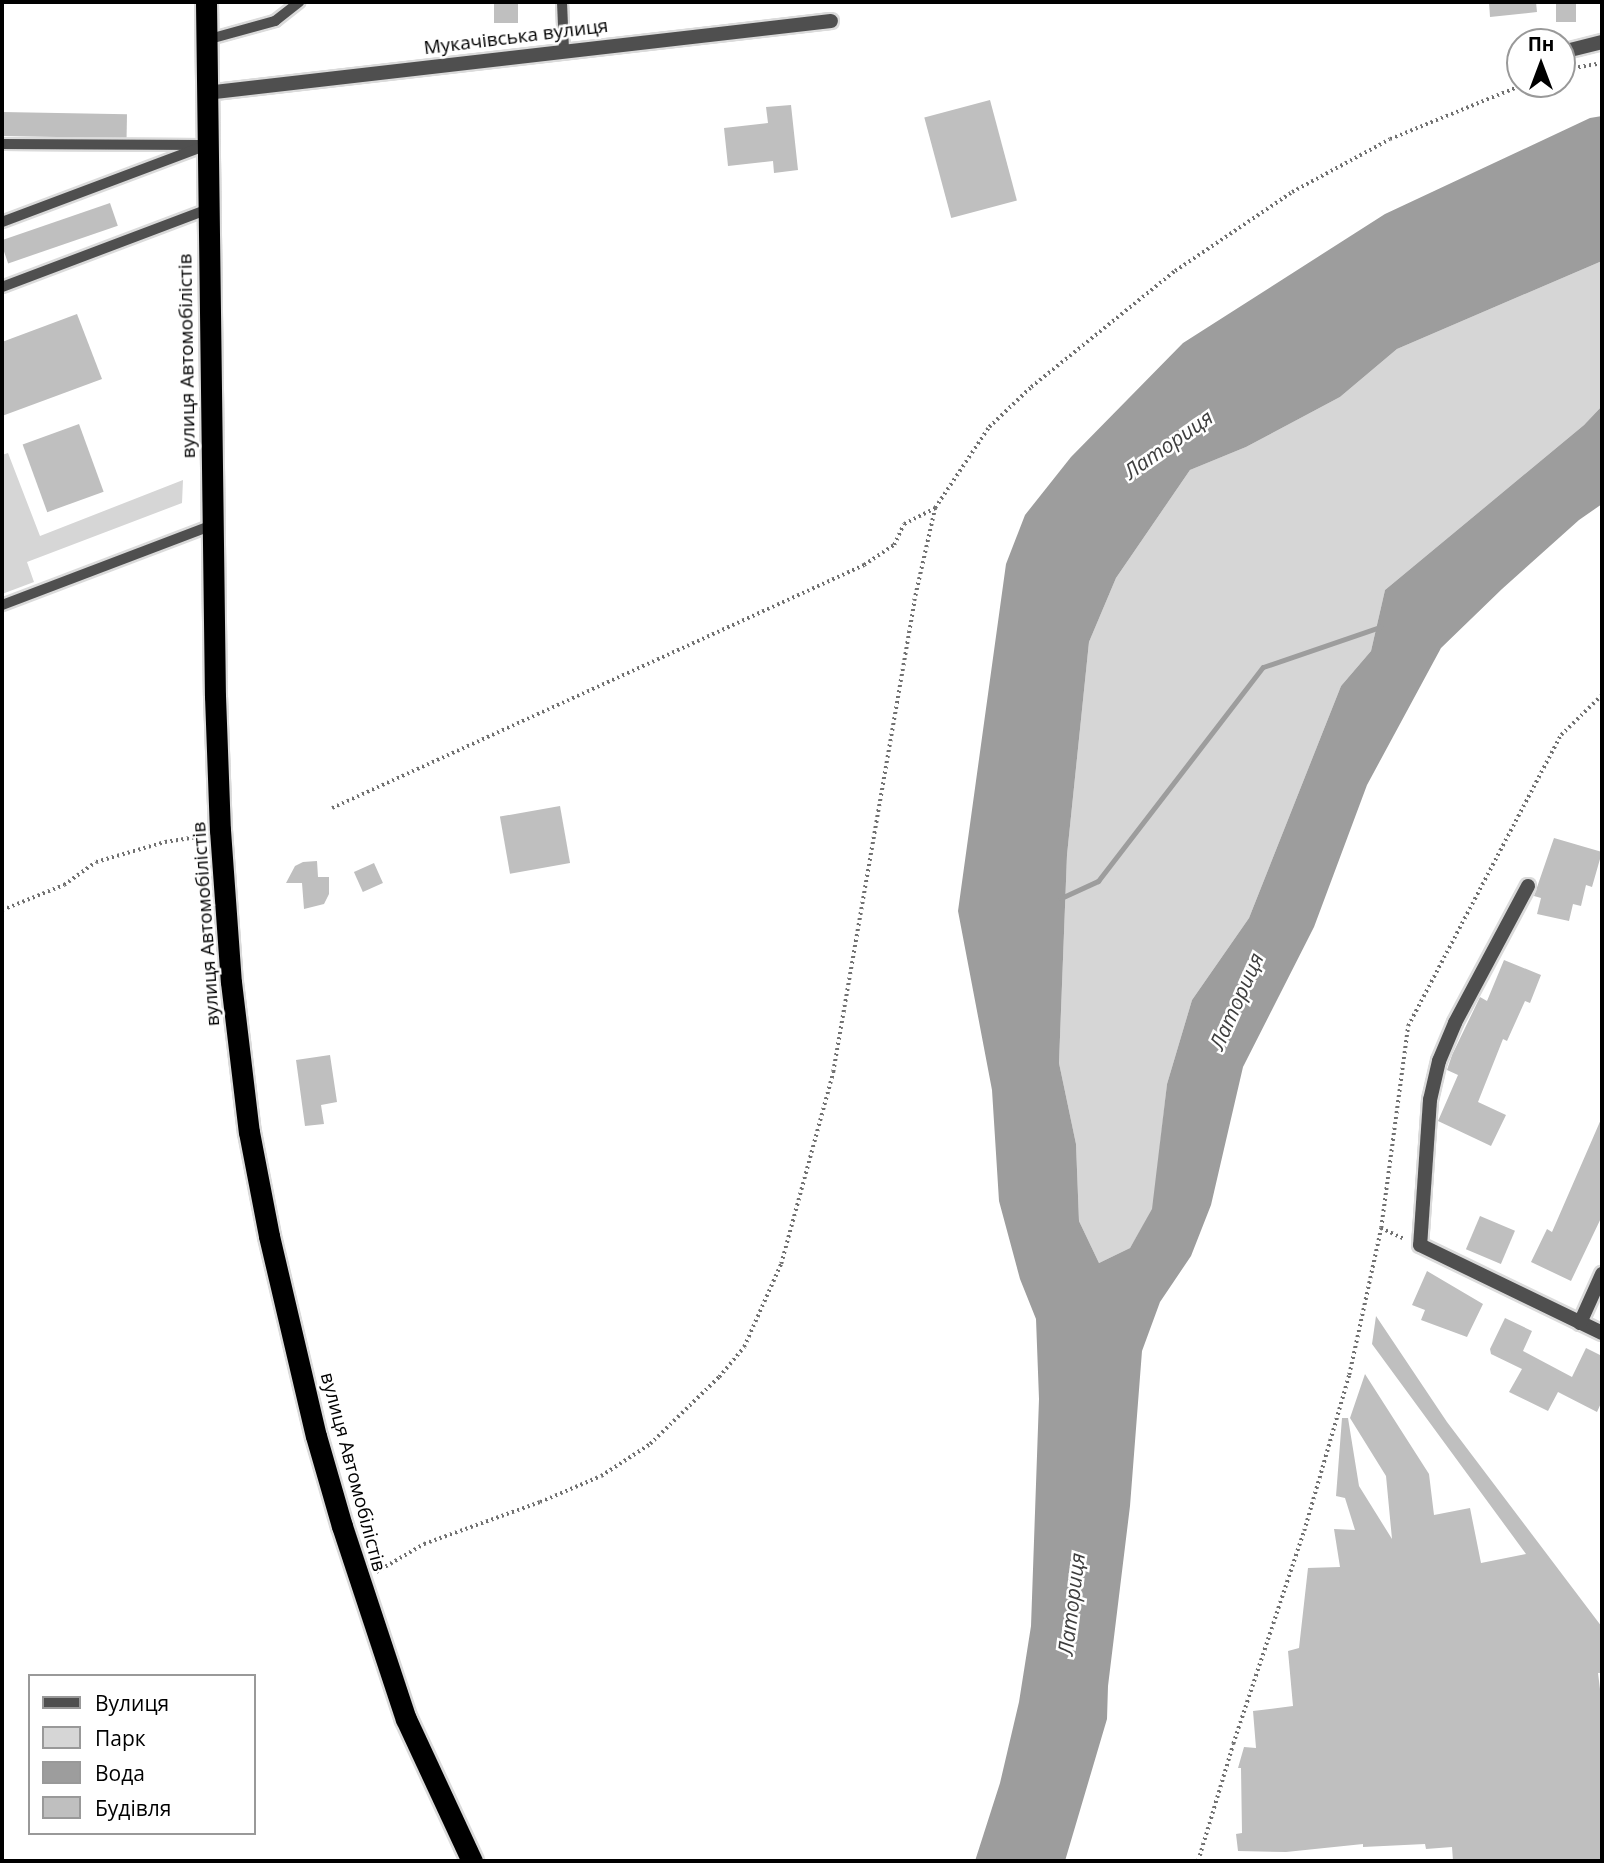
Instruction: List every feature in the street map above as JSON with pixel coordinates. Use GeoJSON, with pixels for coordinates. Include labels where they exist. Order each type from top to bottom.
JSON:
{"type":"FeatureCollection","features":[{"type":"Feature","properties":{"kind":"highway","name":"вулиця Автомобілістів"},"geometry":{"type":"LineString","coordinates":[[206,2],[220,830],[231,982],[249,1132],[269,1236],[316,1436],[358,1580],[406,1719],[472,1861]]}},
{"type":"Feature","properties":{"kind":"street","name":"Мукачівська вулиця"},"geometry":{"type":"LineString","coordinates":[[206,93],[831,21]]}},
{"type":"Feature","properties":{"kind":"street"},"geometry":{"type":"LineString","coordinates":[[1576,48],[1602,42]]}},
{"type":"Feature","properties":{"kind":"street"},"geometry":{"type":"LineString","coordinates":[[1528,886],[1455,1023],[1439,1061],[1430,1100],[1420,1245],[1602,1334]]}},
{"type":"Feature","properties":{"kind":"street"},"geometry":{"type":"LineString","coordinates":[[1580,1323],[1602,1274]]}},
{"type":"Feature","properties":{"kind":"lane"},"geometry":{"type":"LineString","coordinates":[[206,40],[275,20],[299,2]]}},
{"type":"Feature","properties":{"kind":"lane"},"geometry":{"type":"LineString","coordinates":[[562,2],[564,50]]}},
{"type":"Feature","properties":{"kind":"lane"},"geometry":{"type":"LineString","coordinates":[[2,144],[207,145]]}},
{"type":"Feature","properties":{"kind":"lane"},"geometry":{"type":"LineString","coordinates":[[2,222],[207,145]]}},
{"type":"Feature","properties":{"kind":"lane"},"geometry":{"type":"LineString","coordinates":[[2,287],[208,209]]}},
{"type":"Feature","properties":{"kind":"lane"},"geometry":{"type":"LineString","coordinates":[[2,605],[213,525]]}},
{"type":"Feature","properties":{"kind":"path"},"geometry":{"type":"LineString","coordinates":[[1576,68],[1602,63]]}},
{"type":"Feature","properties":{"kind":"path"},"geometry":{"type":"LineString","coordinates":[[358,1580],[386,1568],[424,1544],[540,1502],[601,1476],[650,1444],[719,1377],[744,1347],[781,1264],[833,1072],[914,601],[935,508],[989,426],[1031,387],[1175,271],[1292,192],[1390,139],[1506,92]]}},
{"type":"Feature","properties":{"kind":"path"},"geometry":{"type":"LineString","coordinates":[[332,808],[864,565],[894,545],[905,524],[935,508]]}},
{"type":"Feature","properties":{"kind":"path"},"geometry":{"type":"LineString","coordinates":[[1198,1861],[1333,1436],[1381,1228],[1408,1026],[1561,735],[1602,695]]}},
{"type":"Feature","properties":{"kind":"path"},"geometry":{"type":"LineString","coordinates":[[2,910],[64,885],[96,862],[111,856],[220,830]]}},
{"type":"Feature","properties":{"kind":"path"},"geometry":{"type":"LineString","coordinates":[[1381,1228],[1420,1245]]}},
{"type":"Feature","properties":{"kind":"green space"},"geometry":{"type":"Polygon","coordinates":[[[1602,261],[1602,406],[1584,425],[1385,590],[1371,651],[1341,686],[1249,918],[1192,1000],[1167,1084],[1153,1209],[1130,1248],[1099,1263],[1079,1221],[1076,1144],[1059,1063],[1067,855],[1089,642],[1116,578],[1190,470],[1246,447],[1340,397],[1397,349],[1602,261]]]}},
{"type":"Feature","properties":{"kind":"green space"},"geometry":{"type":"Polygon","coordinates":[[[8,453],[40,536],[183,480],[182,503],[27,562],[34,582],[2,594],[2,455],[8,453]]]}},
{"type":"Feature","properties":{"kind":"water"},"geometry":{"type":"Polygon","coordinates":[[[1602,116],[1602,261],[1397,349],[1340,397],[1246,447],[1190,470],[1116,578],[1089,642],[1067,855],[1059,1063],[1076,1144],[1079,1221],[1099,1263],[1130,1248],[1152,1209],[1167,1084],[1192,1000],[1249,918],[1341,686],[1371,651],[1385,590],[1584,425],[1602,406],[1602,504],[1579,520],[1441,648],[1367,785],[1314,927],[1243,1067],[1211,1205],[1191,1256],[1160,1302],[1142,1351],[1130,1506],[1108,1686],[1107,1719],[1065,1861],[975,1861],[1000,1783],[1019,1702],[1031,1626],[1039,1399],[1036,1319],[1020,1279],[999,1201],[992,1090],[958,911],[1006,564],[1025,515],[1071,457],[1183,343],[1385,214],[1590,118],[1602,116]]]}},
{"type":"Feature","properties":{"kind":"building"},"geometry":{"type":"Polygon","coordinates":[[[494,2],[518,2],[518,23],[494,23],[494,2]]]}},
{"type":"Feature","properties":{"kind":"building"},"geometry":{"type":"Polygon","coordinates":[[[1489,2],[1536,2],[1537,12],[1490,17],[1489,2]]]}},
{"type":"Feature","properties":{"kind":"building"},"geometry":{"type":"Polygon","coordinates":[[[1556,2],[1576,2],[1576,22],[1556,22],[1556,2]]]}},
{"type":"Feature","properties":{"kind":"building"},"geometry":{"type":"Polygon","coordinates":[[[990,100],[1017,200],[951,218],[924,118],[990,100]]]}},
{"type":"Feature","properties":{"kind":"building"},"geometry":{"type":"Polygon","coordinates":[[[791,105],[798,170],[774,173],[773,161],[728,166],[724,128],[768,123],[766,107],[791,105]]]}},
{"type":"Feature","properties":{"kind":"building"},"geometry":{"type":"Polygon","coordinates":[[[2,112],[127,114],[127,138],[2,136],[2,112]]]}},
{"type":"Feature","properties":{"kind":"building"},"geometry":{"type":"Polygon","coordinates":[[[110,203],[118,226],[8,263],[2,240],[110,203]]]}},
{"type":"Feature","properties":{"kind":"building"},"geometry":{"type":"Polygon","coordinates":[[[77,314],[102,379],[2,416],[2,342],[77,314]]]}},
{"type":"Feature","properties":{"kind":"building"},"geometry":{"type":"Polygon","coordinates":[[[79,424],[104,492],[47,512],[23,445],[79,424]]]}},
{"type":"Feature","properties":{"kind":"building"},"geometry":{"type":"Polygon","coordinates":[[[560,806],[570,863],[510,874],[500,817],[560,806]]]}},
{"type":"Feature","properties":{"kind":"building"},"geometry":{"type":"Polygon","coordinates":[[[1554,838],[1602,852],[1592,887],[1586,885],[1581,906],[1573,904],[1569,921],[1537,914],[1541,898],[1534,896],[1554,838]]]}},
{"type":"Feature","properties":{"kind":"building"},"geometry":{"type":"Polygon","coordinates":[[[317,861],[318,877],[329,877],[329,894],[324,904],[304,909],[302,883],[286,883],[295,866],[303,862],[317,861]]]}},
{"type":"Feature","properties":{"kind":"building"},"geometry":{"type":"Polygon","coordinates":[[[374,863],[383,883],[363,892],[354,872],[374,863]]]}},
{"type":"Feature","properties":{"kind":"building"},"geometry":{"type":"Polygon","coordinates":[[[1504,960],[1541,975],[1530,1003],[1525,1001],[1507,1041],[1503,1039],[1478,1102],[1506,1115],[1491,1146],[1438,1121],[1458,1075],[1447,1070],[1452,1055],[1480,997],[1487,1001],[1504,960]]]}},
{"type":"Feature","properties":{"kind":"building"},"geometry":{"type":"Polygon","coordinates":[[[330,1055],[337,1102],[321,1105],[324,1124],[305,1126],[296,1060],[330,1055]]]}},
{"type":"Feature","properties":{"kind":"building"},"geometry":{"type":"Polygon","coordinates":[[[1602,1117],[1602,1216],[1571,1281],[1531,1262],[1547,1229],[1552,1232],[1602,1117]]]}},
{"type":"Feature","properties":{"kind":"building"},"geometry":{"type":"Polygon","coordinates":[[[1480,1216],[1515,1231],[1501,1264],[1466,1249],[1480,1216]]]}},
{"type":"Feature","properties":{"kind":"building"},"geometry":{"type":"Polygon","coordinates":[[[1427,1271],[1483,1304],[1467,1337],[1421,1320],[1425,1310],[1412,1305],[1427,1271]]]}},
{"type":"Feature","properties":{"kind":"building"},"geometry":{"type":"Polygon","coordinates":[[[1376,1316],[1447,1422],[1602,1627],[1602,1673],[1598,1673],[1602,1705],[1602,1861],[1453,1861],[1452,1847],[1426,1849],[1425,1844],[1363,1847],[1363,1844],[1286,1852],[1238,1851],[1236,1834],[1242,1833],[1241,1768],[1238,1768],[1244,1747],[1256,1748],[1253,1711],[1293,1706],[1288,1651],[1299,1648],[1308,1568],[1340,1567],[1334,1529],[1355,1530],[1345,1498],[1336,1496],[1342,1418],[1348,1418],[1359,1486],[1392,1539],[1386,1476],[1350,1418],[1365,1374],[1429,1474],[1434,1515],[1470,1508],[1481,1563],[1526,1554],[1372,1344],[1376,1316]]]}},
{"type":"Feature","properties":{"kind":"building"},"geometry":{"type":"Polygon","coordinates":[[[1505,1318],[1532,1331],[1523,1351],[1572,1377],[1586,1348],[1602,1356],[1602,1401],[1597,1412],[1558,1392],[1548,1411],[1509,1392],[1522,1369],[1491,1354],[1490,1349],[1505,1318]]]}},
{"type":"Feature","properties":{"kind":"waterway","name":"Латориця"},"geometry":{"type":"LineString","coordinates":[[1061,898],[1098,881],[1263,667],[1380,627]]}}]}
